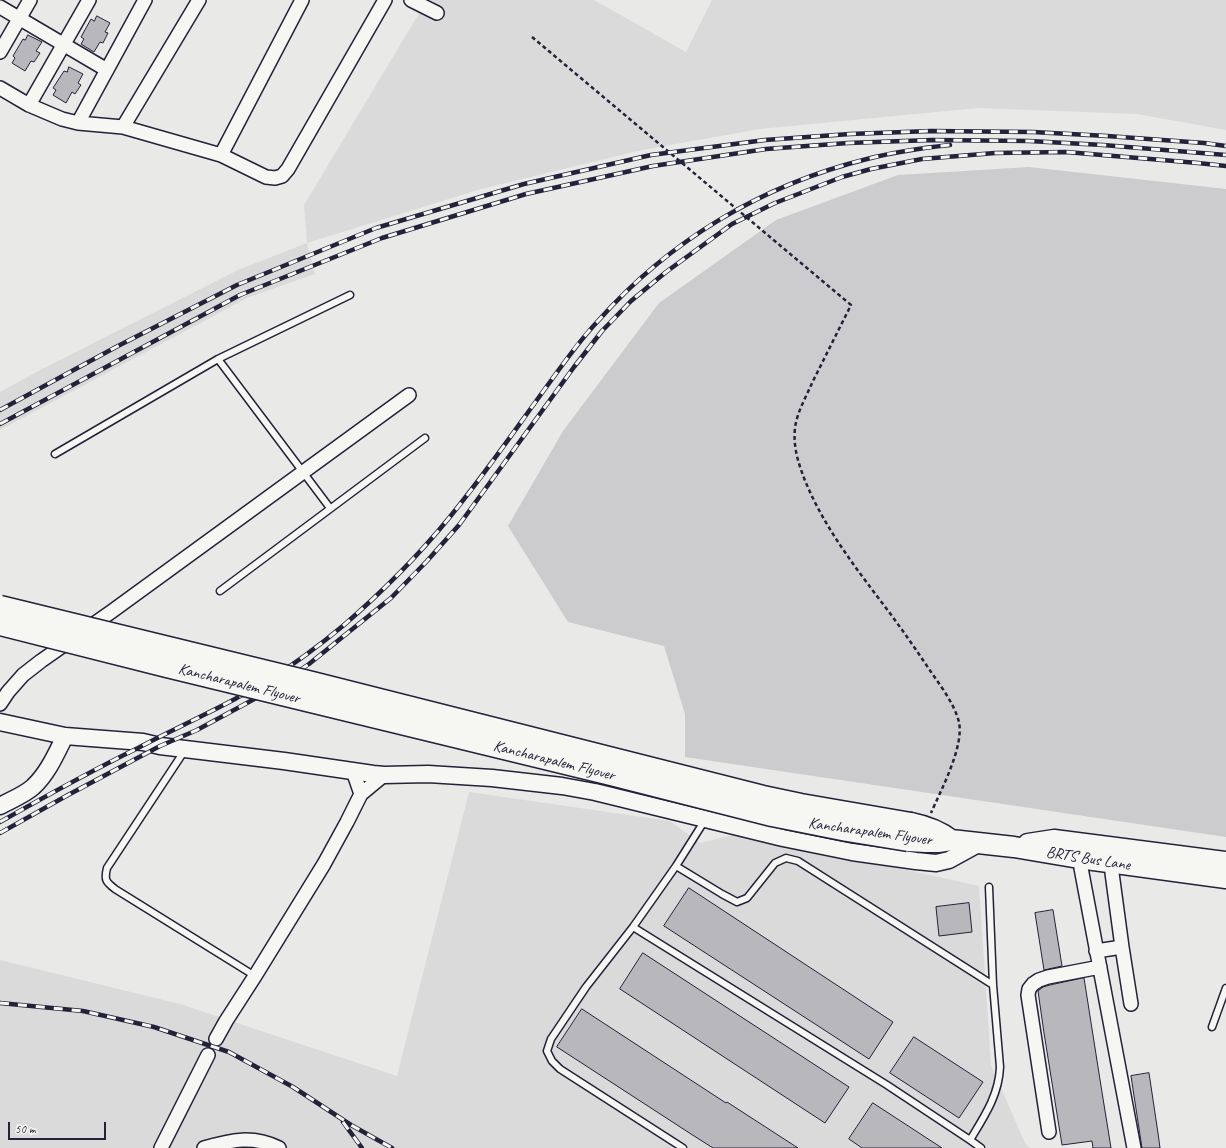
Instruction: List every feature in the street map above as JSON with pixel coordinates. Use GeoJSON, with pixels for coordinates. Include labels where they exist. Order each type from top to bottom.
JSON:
{"type":"FeatureCollection","features":[{"type":"Feature","properties":{"kind":"main road","name":"Kancharapalem Flyover"},"geometry":{"type":"LineString","coordinates":[[0,606],[516,732],[763,796],[915,830],[926,842],[951,840]]}},
{"type":"Feature","properties":{"kind":"main road","name":"Kancharapalem Flyover"},"geometry":{"type":"LineString","coordinates":[[0,625],[779,818],[848,831],[915,830]]}},
{"type":"Feature","properties":{"kind":"main road","name":"BRTS Bus Lane"},"geometry":{"type":"LineString","coordinates":[[951,840],[1014,847],[1079,858],[1226,878]]}},
{"type":"Feature","properties":{"kind":"main road"},"geometry":{"type":"LineString","coordinates":[[1014,847],[1054,840],[1226,862]]}},
{"type":"Feature","properties":{"kind":"main road"},"geometry":{"type":"LineString","coordinates":[[1014,847],[1050,864],[1226,890]]}},
{"type":"Feature","properties":{"kind":"street"},"geometry":{"type":"LineString","coordinates":[[0,52],[30,0]]}},
{"type":"Feature","properties":{"kind":"street"},"geometry":{"type":"LineString","coordinates":[[29,105],[89,0]]}},
{"type":"Feature","properties":{"kind":"street"},"geometry":{"type":"LineString","coordinates":[[78,123],[145,0]]}},
{"type":"Feature","properties":{"kind":"street"},"geometry":{"type":"LineString","coordinates":[[123,127],[199,0]]}},
{"type":"Feature","properties":{"kind":"street"},"geometry":{"type":"LineString","coordinates":[[221,155],[302,0]]}},
{"type":"Feature","properties":{"kind":"street"},"geometry":{"type":"LineString","coordinates":[[0,88],[29,105],[62,119],[78,123],[123,127],[221,155],[266,177],[275,178],[282,176],[288,169],[385,0]]}},
{"type":"Feature","properties":{"kind":"street"},"geometry":{"type":"LineString","coordinates":[[411,0],[437,13]]}},
{"type":"Feature","properties":{"kind":"street"},"geometry":{"type":"LineString","coordinates":[[0,8],[107,70]]}},
{"type":"Feature","properties":{"kind":"street"},"geometry":{"type":"LineString","coordinates":[[0,704],[23,675],[41,661],[118,608],[409,394]]}},
{"type":"Feature","properties":{"kind":"street"},"geometry":{"type":"LineString","coordinates":[[0,722],[65,736],[143,742],[160,746],[384,775],[428,774],[492,778],[562,786],[595,792],[783,838],[852,852],[916,861],[936,862],[949,860],[980,843]]}},
{"type":"Feature","properties":{"kind":"street"},"geometry":{"type":"LineString","coordinates":[[0,806],[32,788],[43,777],[65,736]]}},
{"type":"Feature","properties":{"kind":"street"},"geometry":{"type":"LineString","coordinates":[[353,771],[361,794]]}},
{"type":"Feature","properties":{"kind":"street"},"geometry":{"type":"LineString","coordinates":[[216,1039],[324,864],[361,794],[384,775]]}},
{"type":"Feature","properties":{"kind":"street"},"geometry":{"type":"LineString","coordinates":[[1081,868],[1134,1148]]}},
{"type":"Feature","properties":{"kind":"street"},"geometry":{"type":"LineString","coordinates":[[1112,873],[1122,948],[1132,1004]]}},
{"type":"Feature","properties":{"kind":"street"},"geometry":{"type":"LineString","coordinates":[[1096,951],[1122,948]]}},
{"type":"Feature","properties":{"kind":"street"},"geometry":{"type":"LineString","coordinates":[[1049,1132],[1028,995],[1029,989],[1039,980],[1048,977],[1100,967]]}},
{"type":"Feature","properties":{"kind":"street"},"geometry":{"type":"LineString","coordinates":[[161,1148],[208,1055]]}},
{"type":"Feature","properties":{"kind":"street"},"geometry":{"type":"LineString","coordinates":[[204,1148],[227,1141],[249,1139],[270,1143],[279,1148]]}},
{"type":"Feature","properties":{"kind":"lane"},"geometry":{"type":"LineString","coordinates":[[55,454],[218,359],[350,295]]}},
{"type":"Feature","properties":{"kind":"lane"},"geometry":{"type":"LineString","coordinates":[[218,359],[330,508]]}},
{"type":"Feature","properties":{"kind":"lane"},"geometry":{"type":"LineString","coordinates":[[220,590],[425,438]]}},
{"type":"Feature","properties":{"kind":"lane"},"geometry":{"type":"LineString","coordinates":[[185,749],[107,868],[105,877],[114,889],[255,976]]}},
{"type":"Feature","properties":{"kind":"lane"},"geometry":{"type":"LineString","coordinates":[[683,1148],[560,1069],[552,1061],[547,1051],[551,1039],[586,987],[633,927],[676,866],[706,819]]}},
{"type":"Feature","properties":{"kind":"lane"},"geometry":{"type":"LineString","coordinates":[[676,866],[737,902],[748,898],[775,863],[786,858],[798,861],[993,986]]}},
{"type":"Feature","properties":{"kind":"lane"},"geometry":{"type":"LineString","coordinates":[[970,1140],[988,1110],[998,1088],[1000,1079],[993,986],[990,887]]}},
{"type":"Feature","properties":{"kind":"lane"},"geometry":{"type":"LineString","coordinates":[[633,927],[887,1086],[981,1148]]}},
{"type":"Feature","properties":{"kind":"lane"},"geometry":{"type":"LineString","coordinates":[[1212,1027],[1226,988]]}},
{"type":"Feature","properties":{"kind":"path"},"geometry":{"type":"LineString","coordinates":[[532,37],[851,305],[801,408],[795,427],[794,441],[798,461],[818,509],[846,554],[912,643],[952,704],[959,722],[959,739],[955,756],[915,830]]}},
{"type":"Feature","properties":{"kind":"shaded area"},"geometry":{"type":"Polygon","coordinates":[[[427,0],[594,0],[686,52],[712,0],[1226,0],[1226,130],[1137,114],[978,108],[760,129],[642,150],[481,189],[307,243],[304,205],[427,0]]]}},
{"type":"Feature","properties":{"kind":"shaded area"},"geometry":{"type":"Polygon","coordinates":[[[1029,167],[1226,189],[1226,837],[685,757],[685,714],[664,646],[568,622],[508,526],[563,431],[659,303],[776,220],[898,175],[1029,167]]]}},
{"type":"Feature","properties":{"kind":"shaded area"},"geometry":{"type":"Polygon","coordinates":[[[307,243],[315,274],[249,297],[0,430],[0,392],[44,368],[238,270],[307,243]]]}},
{"type":"Feature","properties":{"kind":"shaded area"},"geometry":{"type":"Polygon","coordinates":[[[469,792],[670,821],[700,843],[733,835],[831,853],[979,886],[991,1065],[1025,1143],[1030,1148],[0,1148],[0,960],[180,1004],[397,1076],[469,792]]]}},
{"type":"Feature","properties":{"kind":"building"},"geometry":{"type":"Polygon","coordinates":[[[97,16],[110,23],[105,32],[108,33],[103,43],[100,42],[94,52],[81,44],[84,39],[81,37],[91,19],[94,21],[97,16]]]}},
{"type":"Feature","properties":{"kind":"building"},"geometry":{"type":"Polygon","coordinates":[[[28,35],[42,42],[36,51],[40,53],[34,62],[31,61],[25,71],[12,63],[15,58],[13,56],[23,39],[25,40],[28,35]]]}},
{"type":"Feature","properties":{"kind":"building"},"geometry":{"type":"Polygon","coordinates":[[[69,67],[83,74],[78,83],[81,85],[75,94],[72,92],[66,103],[53,95],[56,90],[53,88],[64,71],[67,72],[69,67]]]}},
{"type":"Feature","properties":{"kind":"building"},"geometry":{"type":"Polygon","coordinates":[[[689,888],[893,1022],[869,1059],[664,926],[689,888]]]}},
{"type":"Feature","properties":{"kind":"building"},"geometry":{"type":"Polygon","coordinates":[[[969,903],[972,932],[939,936],[936,907],[969,903]]]}},
{"type":"Feature","properties":{"kind":"building"},"geometry":{"type":"Polygon","coordinates":[[[1053,910],[1062,966],[1044,970],[1035,913],[1053,910]]]}},
{"type":"Feature","properties":{"kind":"building"},"geometry":{"type":"Polygon","coordinates":[[[643,953],[849,1087],[825,1123],[620,989],[643,953]]]}},
{"type":"Feature","properties":{"kind":"building"},"geometry":{"type":"Polygon","coordinates":[[[1084,978],[1111,1148],[1093,1148],[1092,1141],[1062,1145],[1044,1033],[1038,991],[1043,987],[1050,985],[1084,978]]]}},
{"type":"Feature","properties":{"kind":"building"},"geometry":{"type":"Polygon","coordinates":[[[582,1009],[798,1148],[713,1148],[691,1134],[557,1047],[582,1009]]]}},
{"type":"Feature","properties":{"kind":"building"},"geometry":{"type":"Polygon","coordinates":[[[914,1037],[983,1082],[959,1118],[890,1073],[914,1037]]]}},
{"type":"Feature","properties":{"kind":"building"},"geometry":{"type":"Polygon","coordinates":[[[1149,1073],[1160,1148],[1142,1148],[1131,1076],[1149,1073]]]}},
{"type":"Feature","properties":{"kind":"building"},"geometry":{"type":"Polygon","coordinates":[[[873,1103],[942,1148],[862,1148],[849,1139],[873,1103]]]}},
{"type":"Feature","properties":{"kind":"railway"},"geometry":{"type":"LineString","coordinates":[[0,410],[116,347],[237,285],[376,228],[524,184],[651,155],[765,140],[850,134],[931,131],[1033,132],[1204,143],[1226,146]]}},
{"type":"Feature","properties":{"kind":"railway"},"geometry":{"type":"LineString","coordinates":[[0,424],[240,295],[382,238],[526,194],[653,166],[766,149],[848,143],[932,140],[1029,141],[1103,145],[1226,155]]}},
{"type":"Feature","properties":{"kind":"railway"},"geometry":{"type":"LineString","coordinates":[[0,822],[51,793],[262,684],[306,655],[344,625],[399,573],[449,518],[567,358],[591,328],[626,292],[656,265],[687,241],[720,219],[755,200],[828,170],[887,154],[950,145]]}},
{"type":"Feature","properties":{"kind":"railway"},"geometry":{"type":"LineString","coordinates":[[0,833],[160,746],[197,730],[271,690],[309,664],[391,598],[459,525],[602,331],[631,301],[666,272],[732,224],[775,203],[842,177],[871,169],[922,159],[995,153],[1066,152],[1226,166]]}},
{"type":"Feature","properties":{"kind":"railway"},"geometry":{"type":"LineString","coordinates":[[0,1003],[83,1011],[154,1027],[229,1052],[293,1087],[351,1125],[392,1148]]}},
{"type":"Feature","properties":{"kind":"railway"},"geometry":{"type":"LineString","coordinates":[[343,1122],[362,1148]]}}]}
